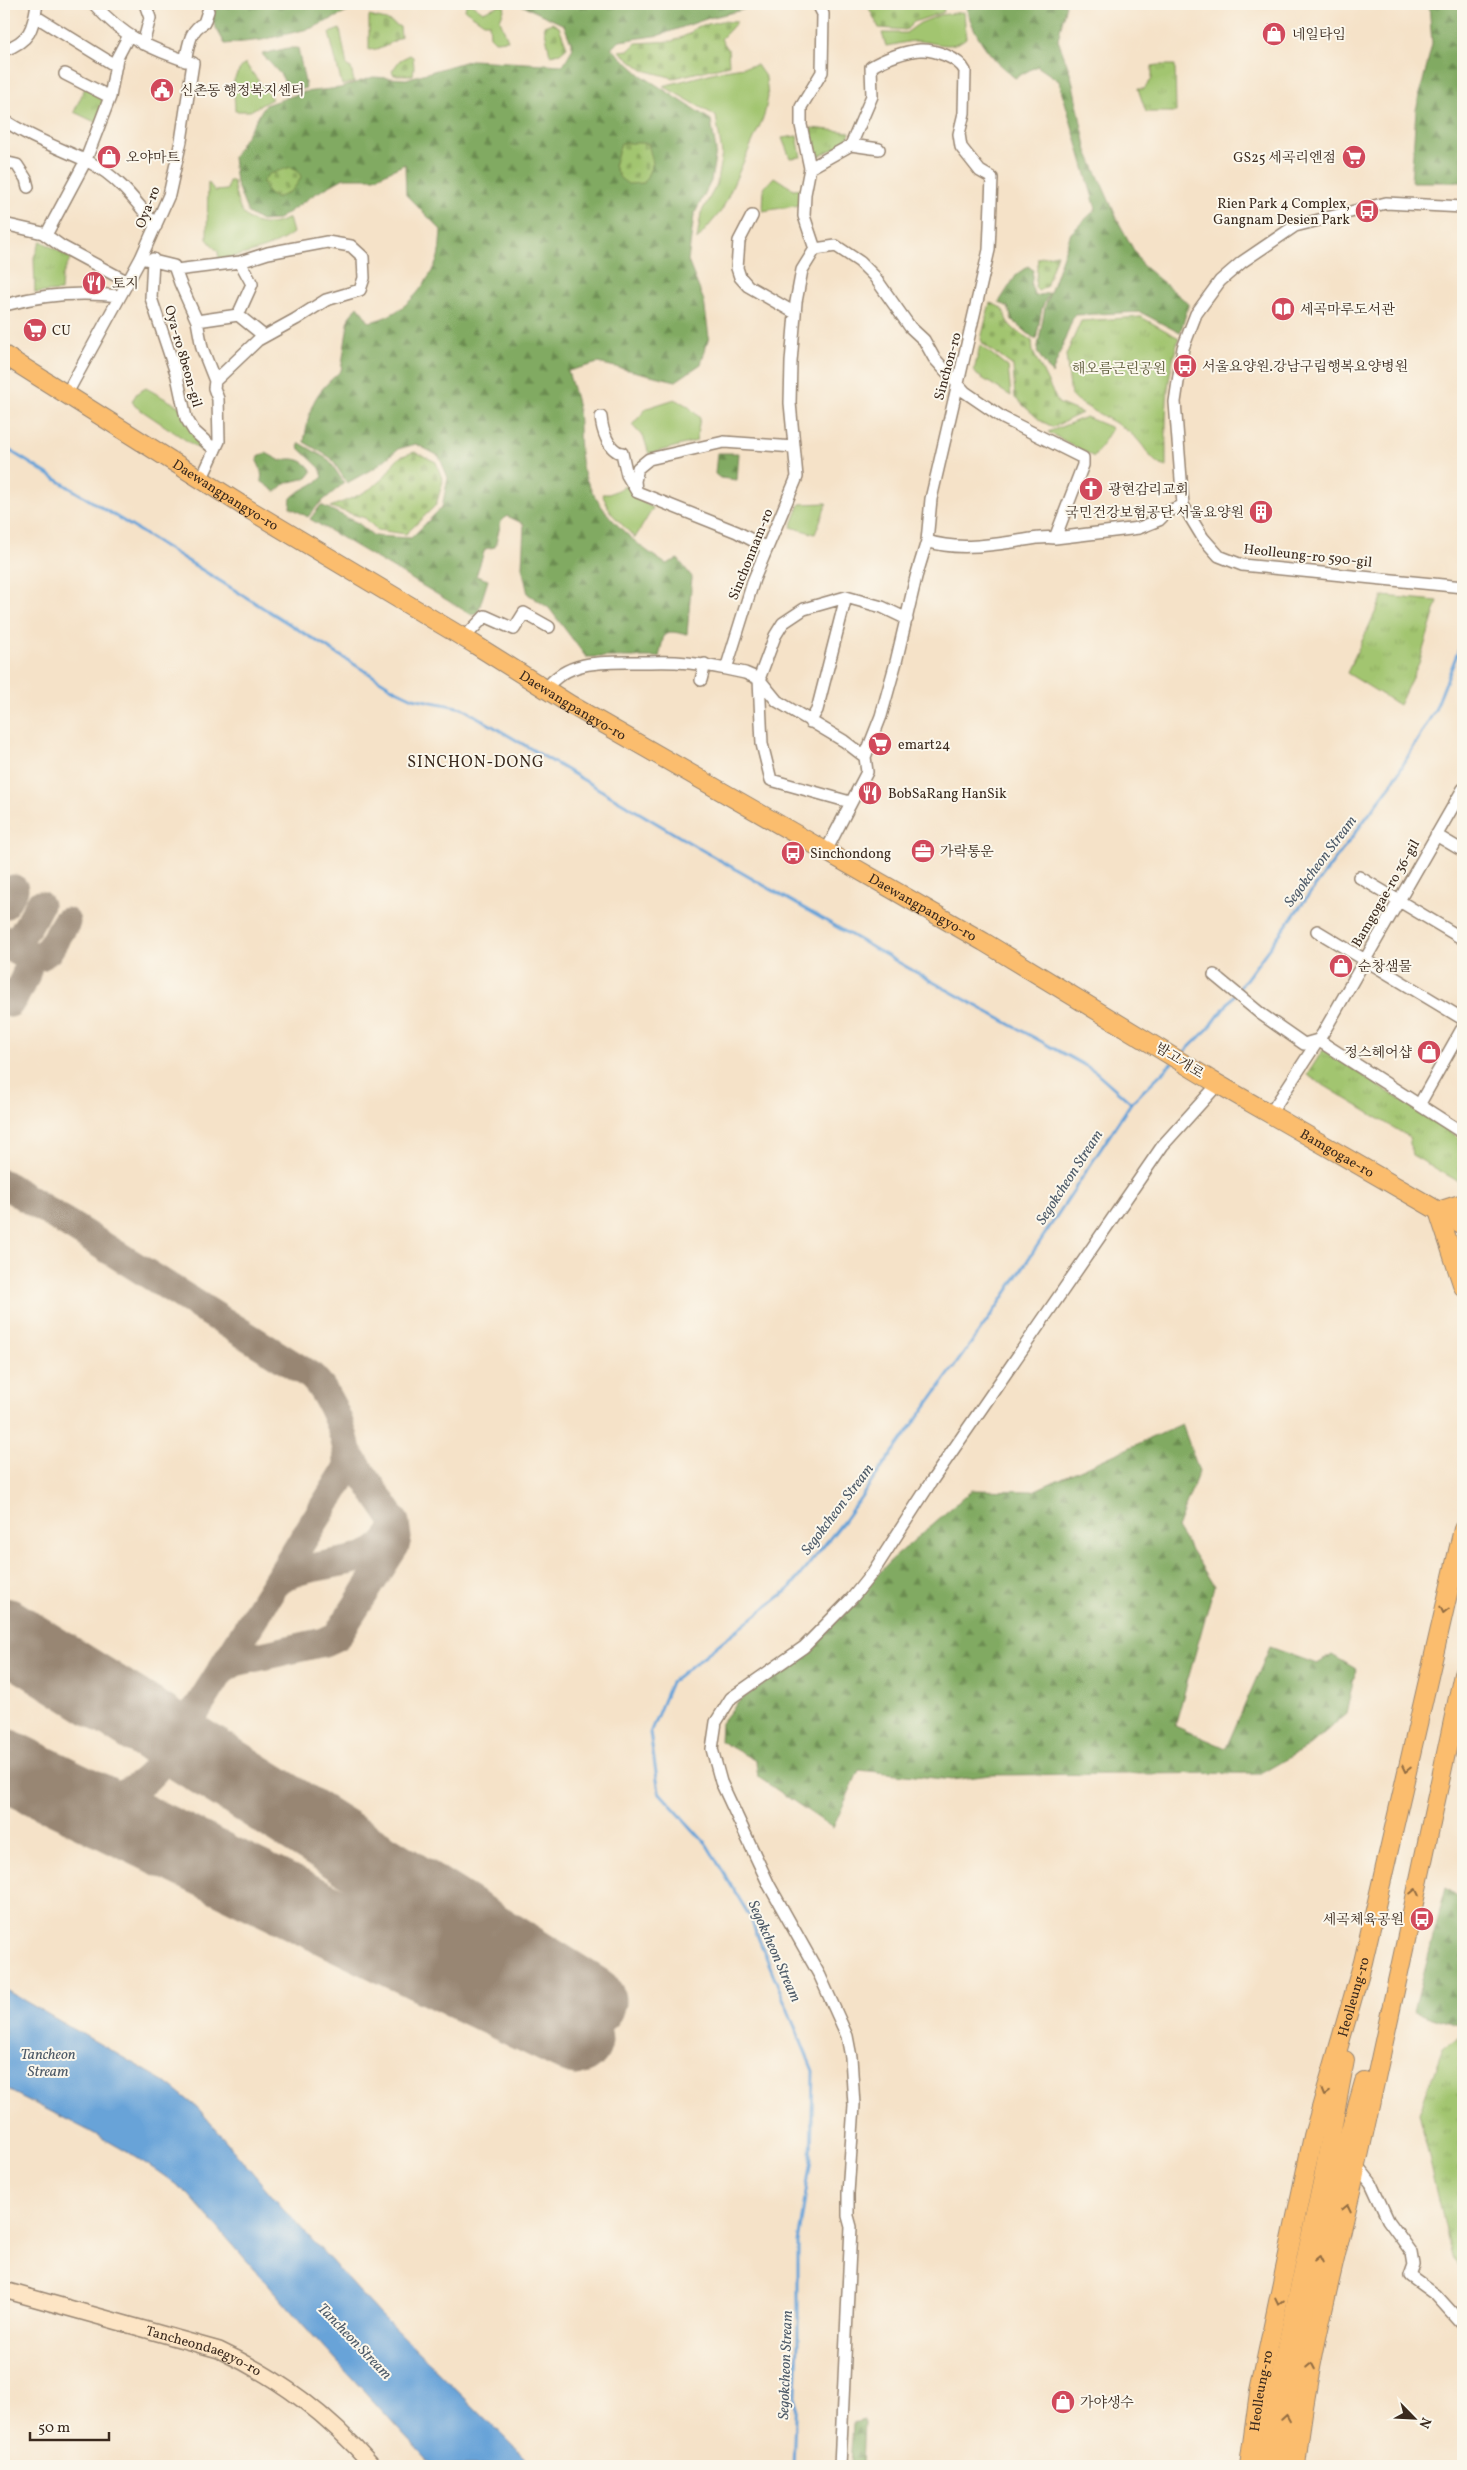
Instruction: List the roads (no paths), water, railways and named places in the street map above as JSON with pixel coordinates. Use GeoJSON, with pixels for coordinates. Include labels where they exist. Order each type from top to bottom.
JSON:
{"type":"FeatureCollection","features":[{"type":"Feature","properties":{"kind":"main road","name":"Daewangpangyo-ro"},"geometry":{"type":"LineString","coordinates":[[4,355],[201,480],[546,689],[826,850],[1148,1040]]}},
{"type":"Feature","properties":{"kind":"main road","name":"밤고개로"},"geometry":{"type":"LineString","coordinates":[[1148,1040],[1215,1082]]}},
{"type":"Feature","properties":{"kind":"main road","name":"Bamgogae-ro"},"geometry":{"type":"LineString","coordinates":[[1215,1082],[1463,1225]]}},
{"type":"Feature","properties":{"kind":"main road"},"geometry":{"type":"LineString","coordinates":[[1463,1203],[1438,1211],[1463,1288]]}},
{"type":"Feature","properties":{"kind":"main road","name":"Heolleung-ro"},"geometry":{"type":"LineString","coordinates":[[1249,2466],[1259,2392],[1312,2136],[1363,1962],[1463,1529]]}},
{"type":"Feature","properties":{"kind":"main road"},"geometry":{"type":"LineString","coordinates":[[1296,2466],[1300,2427],[1316,2339],[1357,2165],[1463,1674]]}},
{"type":"Feature","properties":{"kind":"main road"},"geometry":{"type":"LineString","coordinates":[[1280,2466],[1290,2394],[1336,2177],[1401,1957]]}},
{"type":"Feature","properties":{"kind":"main road"},"geometry":{"type":"LineString","coordinates":[[1266,2466],[1277,2392],[1323,2178],[1363,1962]]}},
{"type":"Feature","properties":{"kind":"street"},"geometry":{"type":"LineString","coordinates":[[4,50],[21,43],[31,31],[37,4]]}},
{"type":"Feature","properties":{"kind":"street"},"geometry":{"type":"LineString","coordinates":[[94,4],[128,37],[185,61],[192,34],[197,26],[204,23],[208,11]]}},
{"type":"Feature","properties":{"kind":"street"},"geometry":{"type":"LineString","coordinates":[[143,44],[150,18],[145,4]]}},
{"type":"Feature","properties":{"kind":"street"},"geometry":{"type":"LineString","coordinates":[[818,4],[823,14],[822,72],[801,107],[803,145],[810,168],[805,194],[804,216],[815,249],[836,246],[860,262],[874,276],[910,327],[924,340],[934,358],[965,392],[992,412],[1083,458],[1083,465],[1055,538]]}},
{"type":"Feature","properties":{"kind":"street"},"geometry":{"type":"LineString","coordinates":[[35,16],[116,66]]}},
{"type":"Feature","properties":{"kind":"street"},"geometry":{"type":"LineString","coordinates":[[46,235],[85,162],[110,97],[118,58],[128,37]]}},
{"type":"Feature","properties":{"kind":"street","name":"Sinchon-ro"},"geometry":{"type":"LineString","coordinates":[[826,850],[867,772],[865,757],[881,716],[927,541],[931,499],[989,250],[992,200],[992,178],[980,171],[961,147],[959,134],[964,113],[965,71],[963,67],[946,56],[920,50],[887,59],[871,67],[872,96],[851,145]]}},
{"type":"Feature","properties":{"kind":"street","name":"Oya-ro"},"geometry":{"type":"LineString","coordinates":[[66,395],[120,296],[126,281],[141,258],[169,195],[181,141],[192,63],[185,61]]}},
{"type":"Feature","properties":{"kind":"street"},"geometry":{"type":"LineString","coordinates":[[65,74],[110,97]]}},
{"type":"Feature","properties":{"kind":"street"},"geometry":{"type":"LineString","coordinates":[[4,120],[88,162],[124,188],[156,226]]}},
{"type":"Feature","properties":{"kind":"street"},"geometry":{"type":"LineString","coordinates":[[810,168],[851,145],[880,149]]}},
{"type":"Feature","properties":{"kind":"street"},"geometry":{"type":"LineString","coordinates":[[4,162],[17,165],[26,179],[28,187]]}},
{"type":"Feature","properties":{"kind":"street","name":"Heolleung-ro 590-gil"},"geometry":{"type":"LineString","coordinates":[[1463,207],[1386,203],[1295,226],[1242,262],[1220,281],[1196,314],[1184,348],[1175,402],[1183,505],[1203,538],[1219,556],[1242,565],[1463,587]]}},
{"type":"Feature","properties":{"kind":"street"},"geometry":{"type":"LineString","coordinates":[[752,216],[739,241],[737,268],[740,277],[748,286],[795,313]]}},
{"type":"Feature","properties":{"kind":"street"},"geometry":{"type":"LineString","coordinates":[[4,224],[46,235],[60,246],[126,281]]}},
{"type":"Feature","properties":{"kind":"street"},"geometry":{"type":"LineString","coordinates":[[176,270],[240,262],[268,253],[327,242],[350,246],[363,257],[364,278],[360,290],[326,300],[264,336],[237,358],[215,381]]}},
{"type":"Feature","properties":{"kind":"street","name":"Sinchonnam-ro"},"geometry":{"type":"LineString","coordinates":[[726,669],[738,626],[767,548],[797,477],[790,383],[795,313],[802,270],[815,249]]}},
{"type":"Feature","properties":{"kind":"street"},"geometry":{"type":"LineString","coordinates":[[141,258],[153,259],[174,266],[197,322],[202,348],[215,381],[219,441],[201,480]]}},
{"type":"Feature","properties":{"kind":"street","name":"Oya-ro 8beon-gil"},"geometry":{"type":"LineString","coordinates":[[153,259],[151,298],[177,376],[186,418],[194,431],[215,450]]}},
{"type":"Feature","properties":{"kind":"street"},"geometry":{"type":"LineString","coordinates":[[238,315],[252,284],[240,262]]}},
{"type":"Feature","properties":{"kind":"street"},"geometry":{"type":"LineString","coordinates":[[9,304],[31,298],[90,293],[120,296]]}},
{"type":"Feature","properties":{"kind":"street"},"geometry":{"type":"LineString","coordinates":[[197,322],[238,315],[264,336]]}},
{"type":"Feature","properties":{"kind":"street"},"geometry":{"type":"LineString","coordinates":[[601,417],[608,440],[614,450],[622,453],[627,475],[637,492],[737,532],[767,548]]}},
{"type":"Feature","properties":{"kind":"street"},"geometry":{"type":"LineString","coordinates":[[637,492],[635,481],[638,468],[649,459],[724,442],[794,447]]}},
{"type":"Feature","properties":{"kind":"street"},"geometry":{"type":"LineString","coordinates":[[927,541],[954,546],[1000,544],[1046,537],[1055,538],[1139,528],[1159,520],[1167,512],[1183,505]]}},
{"type":"Feature","properties":{"kind":"street"},"geometry":{"type":"LineString","coordinates":[[850,802],[771,780],[762,744],[759,679],[775,636],[783,624],[804,609],[846,597],[882,607],[907,619]]}},
{"type":"Feature","properties":{"kind":"street"},"geometry":{"type":"LineString","coordinates":[[810,722],[817,710],[846,597]]}},
{"type":"Feature","properties":{"kind":"street"},"geometry":{"type":"LineString","coordinates":[[464,638],[484,616],[514,629],[524,613],[549,627]]}},
{"type":"Feature","properties":{"kind":"street"},"geometry":{"type":"LineString","coordinates":[[546,689],[552,679],[581,666],[598,661],[669,660],[704,664],[745,672],[759,679],[777,701],[844,741],[865,757]]}},
{"type":"Feature","properties":{"kind":"street"},"geometry":{"type":"LineString","coordinates":[[701,680],[704,664]]}},
{"type":"Feature","properties":{"kind":"street","name":"Bamgogae-ro 36-gil"},"geometry":{"type":"LineString","coordinates":[[1270,1114],[1318,1040],[1463,789]]}},
{"type":"Feature","properties":{"kind":"street"},"geometry":{"type":"LineString","coordinates":[[1436,835],[1463,851]]}},
{"type":"Feature","properties":{"kind":"street"},"geometry":{"type":"LineString","coordinates":[[1359,877],[1463,939]]}},
{"type":"Feature","properties":{"kind":"street"},"geometry":{"type":"LineString","coordinates":[[1317,931],[1463,1019]]}},
{"type":"Feature","properties":{"kind":"street"},"geometry":{"type":"LineString","coordinates":[[1214,975],[1261,1014],[1304,1044],[1318,1040],[1463,1132]]}},
{"type":"Feature","properties":{"kind":"street"},"geometry":{"type":"LineString","coordinates":[[1419,1105],[1463,1027]]}},
{"type":"Feature","properties":{"kind":"street"},"geometry":{"type":"LineString","coordinates":[[840,2466],[850,2227],[848,2193],[854,2105],[852,2057],[840,2018],[820,1976],[769,1884],[721,1782],[712,1749],[716,1722],[731,1698],[804,1647],[846,1604],[873,1572],[942,1466],[1164,1145],[1215,1082]]}},
{"type":"Feature","properties":{"kind":"street"},"geometry":{"type":"LineString","coordinates":[[1357,2165],[1371,2183],[1388,2220],[1412,2253],[1414,2265],[1410,2276],[1436,2295],[1463,2325]]}},
{"type":"Feature","properties":{"kind":"street","name":"Tancheondaegyo-ro"},"geometry":{"type":"LineString","coordinates":[[4,2290],[219,2350],[250,2364],[277,2380],[333,2423],[374,2466]]}},
{"type":"Feature","properties":{"kind":"water","name":"Tancheon Stream"},"geometry":{"type":"Polygon","coordinates":[[[4,1989],[164,2081],[198,2108],[281,2206],[379,2313],[533,2466],[433,2466],[307,2329],[189,2195],[146,2163],[123,2149],[4,2088],[4,1989]]]}},
{"type":"Feature","properties":{"kind":"waterway"},"geometry":{"type":"LineString","coordinates":[[4,447],[394,689],[413,698],[462,708],[702,850],[933,982],[1095,1071],[1131,1103]]}},
{"type":"Feature","properties":{"kind":"waterway","name":"Segokcheon Stream"},"geometry":{"type":"LineString","coordinates":[[1238,990],[1393,782],[1435,710],[1463,639]]}},
{"type":"Feature","properties":{"kind":"waterway","name":"Segokcheon Stream"},"geometry":{"type":"LineString","coordinates":[[1180,1056],[1210,1027],[1234,995]]}},
{"type":"Feature","properties":{"kind":"waterway","name":"Segokcheon Stream"},"geometry":{"type":"LineString","coordinates":[[793,2466],[798,2344],[798,2243],[811,2159],[813,2071],[749,1915],[707,1845],[659,1792],[650,1733],[671,1682],[789,1589],[843,1522],[997,1307],[1131,1103],[1172,1063]]}},
{"type":"Feature","properties":{"kind":"place","name":"네일타임"},"geometry":{"type":"Point","coordinates":[1274,34]}},
{"type":"Feature","properties":{"kind":"place","name":"신촌동 행정복지센터"},"geometry":{"type":"Point","coordinates":[162,90]}},
{"type":"Feature","properties":{"kind":"place","name":"오야마트"},"geometry":{"type":"Point","coordinates":[109,157]}},
{"type":"Feature","properties":{"kind":"place","name":"GS25 세곡리엔점"},"geometry":{"type":"Point","coordinates":[1354,157]}},
{"type":"Feature","properties":{"kind":"place","name":"Rien Park 4 Complex, Gangnam Desien Park"},"geometry":{"type":"Point","coordinates":[1367,211]}},
{"type":"Feature","properties":{"kind":"place","name":"토지"},"geometry":{"type":"Point","coordinates":[94,283]}},
{"type":"Feature","properties":{"kind":"place","name":"세곡마루도서관"},"geometry":{"type":"Point","coordinates":[1283,309]}},
{"type":"Feature","properties":{"kind":"place","name":"CU"},"geometry":{"type":"Point","coordinates":[35,330]}},
{"type":"Feature","properties":{"kind":"place","name":"서울요양원.강남구립행복요양병원"},"geometry":{"type":"Point","coordinates":[1185,366]}},
{"type":"Feature","properties":{"kind":"place","name":"광현감리교회"},"geometry":{"type":"Point","coordinates":[1091,489]}},
{"type":"Feature","properties":{"kind":"place","name":"국민건강보험공단 서울요양원"},"geometry":{"type":"Point","coordinates":[1261,512]}},
{"type":"Feature","properties":{"kind":"place","name":"emart24"},"geometry":{"type":"Point","coordinates":[880,744]}},
{"type":"Feature","properties":{"kind":"place","name":"BobSaRang HanSik"},"geometry":{"type":"Point","coordinates":[870,793]}},
{"type":"Feature","properties":{"kind":"place","name":"가락통운"},"geometry":{"type":"Point","coordinates":[923,851]}},
{"type":"Feature","properties":{"kind":"place","name":"Sinchondong"},"geometry":{"type":"Point","coordinates":[793,853]}},
{"type":"Feature","properties":{"kind":"place","name":"순창샘물"},"geometry":{"type":"Point","coordinates":[1341,966]}},
{"type":"Feature","properties":{"kind":"place","name":"정스헤어샵"},"geometry":{"type":"Point","coordinates":[1429,1052]}},
{"type":"Feature","properties":{"kind":"place","name":"세곡체육공원"},"geometry":{"type":"Point","coordinates":[1422,1919]}},
{"type":"Feature","properties":{"kind":"place","name":"가야생수"},"geometry":{"type":"Point","coordinates":[1063,2402]}},
{"type":"Feature","properties":{"kind":"district","name":"SINCHON-DONG"},"geometry":{"type":"Point","coordinates":[476,761]}},
{"type":"Feature","properties":{"kind":"park label","name":"해오름근린공원"},"geometry":{"type":"Point","coordinates":[1119,368]}}]}
